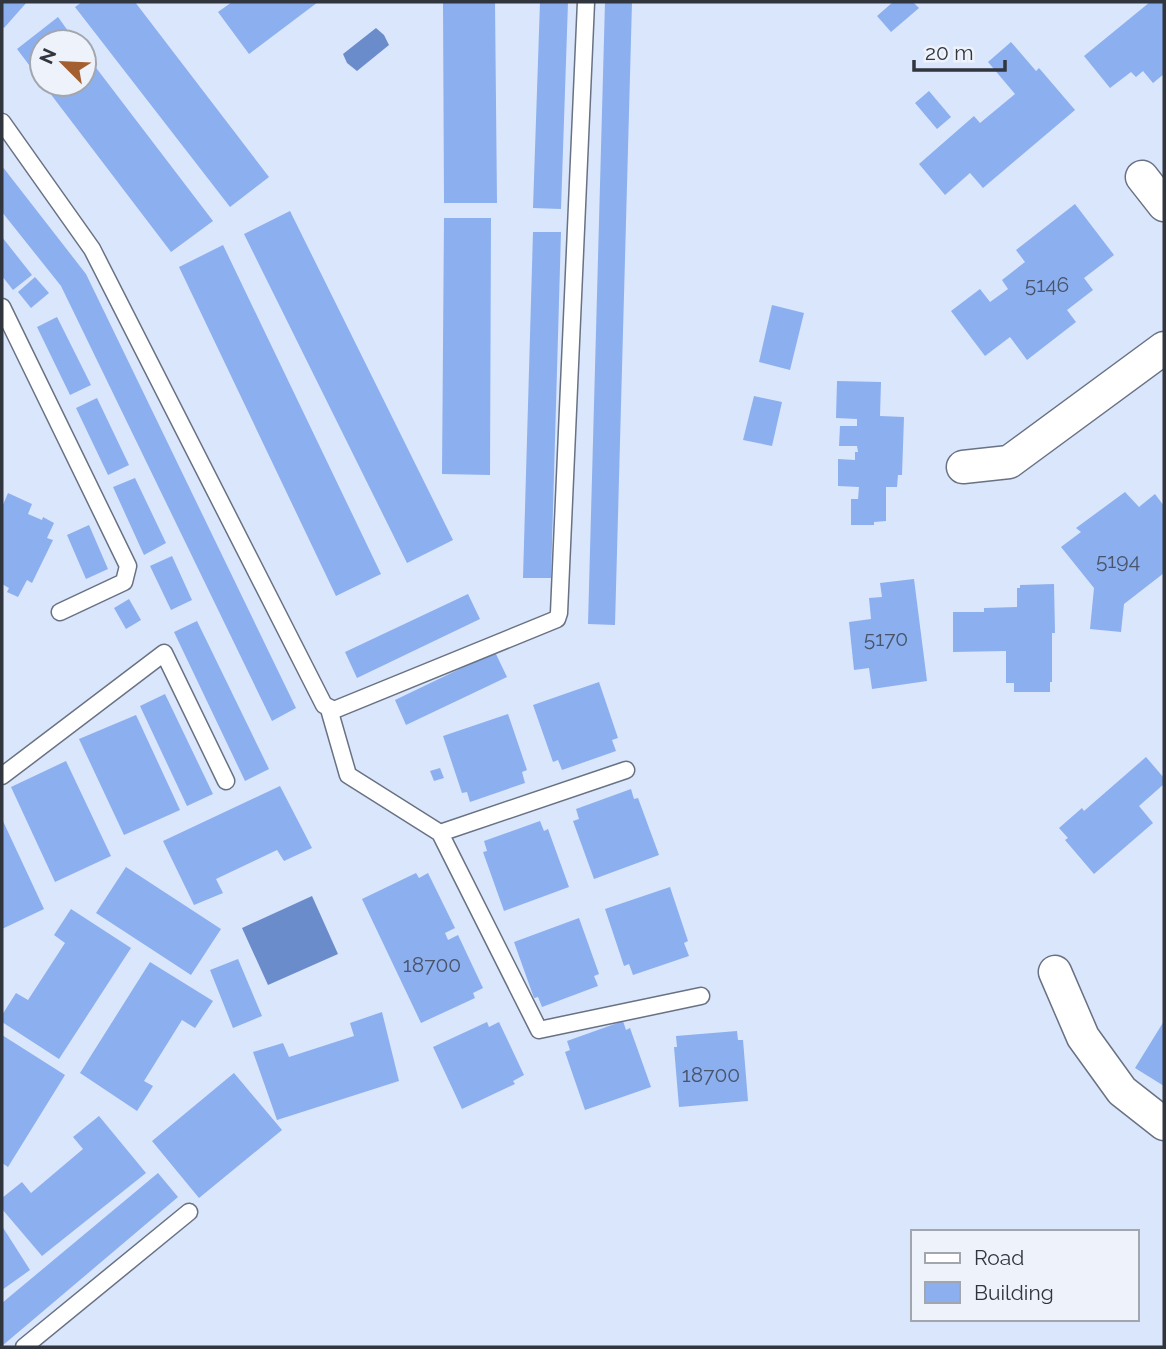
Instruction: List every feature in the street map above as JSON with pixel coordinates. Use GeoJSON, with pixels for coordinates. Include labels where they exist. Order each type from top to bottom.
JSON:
{"type":"FeatureCollection","features":[{"type":"Feature","properties":{"kind":"street"},"geometry":{"type":"LineString","coordinates":[[1142,177],[1164,205]]}},
{"type":"Feature","properties":{"kind":"street"},"geometry":{"type":"LineString","coordinates":[[963,467],[1009,462],[1164,348]]}},
{"type":"Feature","properties":{"kind":"street"},"geometry":{"type":"LineString","coordinates":[[1055,972],[1083,1037],[1122,1091],[1164,1124]]}},
{"type":"Feature","properties":{"kind":"lane"},"geometry":{"type":"LineString","coordinates":[[329,709],[334,710],[557,619],[586,2]]}},
{"type":"Feature","properties":{"kind":"lane"},"geometry":{"type":"LineString","coordinates":[[2,122],[92,249],[318,693],[329,709],[348,775],[440,833],[539,1030],[701,996]]}},
{"type":"Feature","properties":{"kind":"lane"},"geometry":{"type":"LineString","coordinates":[[2,307],[128,566],[124,582],[60,612]]}},
{"type":"Feature","properties":{"kind":"lane"},"geometry":{"type":"LineString","coordinates":[[2,776],[164,653],[226,782]]}},
{"type":"Feature","properties":{"kind":"lane"},"geometry":{"type":"LineString","coordinates":[[440,833],[626,770]]}},
{"type":"Feature","properties":{"kind":"lane"},"geometry":{"type":"LineString","coordinates":[[24,1347],[188,1212]]}},
{"type":"Feature","properties":{"kind":"water"},"geometry":{"type":"Polygon","coordinates":[[[376,28],[384,35],[389,45],[357,71],[347,63],[343,54],[376,28]]]}},
{"type":"Feature","properties":{"kind":"water"},"geometry":{"type":"Polygon","coordinates":[[[312,896],[338,954],[268,985],[242,928],[312,896]]]}},
{"type":"Feature","properties":{"kind":"building"},"geometry":{"type":"Polygon","coordinates":[[[2,2],[27,2],[4,28],[2,26],[2,2]]]}},
{"type":"Feature","properties":{"kind":"building"},"geometry":{"type":"Polygon","coordinates":[[[82,2],[135,2],[269,177],[230,207],[98,37],[98,28],[91,28],[75,7],[82,2]]]}},
{"type":"Feature","properties":{"kind":"building"},"geometry":{"type":"Polygon","coordinates":[[[232,2],[318,2],[249,54],[218,12],[232,2]]]}},
{"type":"Feature","properties":{"kind":"building"},"geometry":{"type":"Polygon","coordinates":[[[443,2],[495,2],[497,203],[444,203],[443,2]]]}},
{"type":"Feature","properties":{"kind":"building"},"geometry":{"type":"Polygon","coordinates":[[[540,2],[568,2],[561,209],[533,208],[540,2]]]}},
{"type":"Feature","properties":{"kind":"building"},"geometry":{"type":"Polygon","coordinates":[[[605,2],[632,2],[615,625],[588,624],[605,2]]]}},
{"type":"Feature","properties":{"kind":"building"},"geometry":{"type":"Polygon","coordinates":[[[893,2],[913,2],[919,8],[891,32],[877,16],[893,2]]]}},
{"type":"Feature","properties":{"kind":"building"},"geometry":{"type":"Polygon","coordinates":[[[1150,2],[1162,2],[1164,5],[1164,74],[1153,83],[1143,71],[1136,77],[1131,72],[1110,88],[1084,56],[1150,2]]]}},
{"type":"Feature","properties":{"kind":"building"},"geometry":{"type":"Polygon","coordinates":[[[58,17],[66,28],[44,28],[58,17]]]}},
{"type":"Feature","properties":{"kind":"building"},"geometry":{"type":"Polygon","coordinates":[[[28,40],[28,64],[17,49],[28,40]]]}},
{"type":"Feature","properties":{"kind":"building"},"geometry":{"type":"Polygon","coordinates":[[[1011,42],[1036,71],[1039,68],[1075,110],[983,188],[970,173],[945,195],[919,164],[974,116],[980,123],[1015,94],[988,62],[1011,42]]]}},
{"type":"Feature","properties":{"kind":"building"},"geometry":{"type":"Polygon","coordinates":[[[98,70],[213,221],[171,252],[54,98],[98,98],[98,70]]]}},
{"type":"Feature","properties":{"kind":"building"},"geometry":{"type":"Polygon","coordinates":[[[929,91],[951,117],[937,129],[915,103],[929,91]]]}},
{"type":"Feature","properties":{"kind":"building"},"geometry":{"type":"Polygon","coordinates":[[[2,166],[86,274],[296,708],[272,721],[61,286],[2,212],[2,166]]]}},
{"type":"Feature","properties":{"kind":"building"},"geometry":{"type":"Polygon","coordinates":[[[1075,204],[1114,255],[1084,278],[1093,290],[1067,310],[1076,322],[1027,360],[1010,337],[985,356],[951,311],[980,289],[990,302],[1008,289],[1002,280],[1025,262],[1016,250],[1075,204]]]}},
{"type":"Feature","properties":{"kind":"building"},"geometry":{"type":"Polygon","coordinates":[[[290,211],[453,540],[407,563],[244,234],[290,211]]]}},
{"type":"Feature","properties":{"kind":"building"},"geometry":{"type":"Polygon","coordinates":[[[444,218],[491,218],[490,475],[442,474],[444,218]]]}},
{"type":"Feature","properties":{"kind":"building"},"geometry":{"type":"Polygon","coordinates":[[[533,232],[561,232],[551,578],[523,578],[533,232]]]}},
{"type":"Feature","properties":{"kind":"building"},"geometry":{"type":"Polygon","coordinates":[[[2,237],[32,275],[13,290],[2,276],[2,237]]]}},
{"type":"Feature","properties":{"kind":"building"},"geometry":{"type":"Polygon","coordinates":[[[223,245],[381,574],[336,596],[179,267],[223,245]]]}},
{"type":"Feature","properties":{"kind":"building"},"geometry":{"type":"Polygon","coordinates":[[[35,277],[49,293],[31,308],[18,292],[35,277]]]}},
{"type":"Feature","properties":{"kind":"building"},"geometry":{"type":"Polygon","coordinates":[[[772,305],[804,313],[790,370],[759,362],[772,305]]]}},
{"type":"Feature","properties":{"kind":"building"},"geometry":{"type":"Polygon","coordinates":[[[57,317],[91,385],[70,395],[37,327],[57,317]]]}},
{"type":"Feature","properties":{"kind":"building"},"geometry":{"type":"Polygon","coordinates":[[[837,381],[881,382],[880,416],[904,417],[902,475],[898,475],[897,487],[886,487],[886,521],[874,522],[874,525],[851,525],[851,499],[858,499],[859,487],[838,486],[838,459],[855,460],[855,452],[858,452],[857,446],[839,446],[840,426],[857,426],[857,419],[836,418],[837,381]]]}},
{"type":"Feature","properties":{"kind":"building"},"geometry":{"type":"Polygon","coordinates":[[[754,396],[782,402],[772,446],[743,440],[754,396]]]}},
{"type":"Feature","properties":{"kind":"building"},"geometry":{"type":"Polygon","coordinates":[[[97,398],[129,465],[108,475],[76,408],[97,398]]]}},
{"type":"Feature","properties":{"kind":"building"},"geometry":{"type":"Polygon","coordinates":[[[135,478],[166,543],[144,555],[113,487],[135,478]]]}},
{"type":"Feature","properties":{"kind":"building"},"geometry":{"type":"Polygon","coordinates":[[[1125,492],[1139,507],[1155,494],[1164,506],[1164,573],[1124,604],[1121,632],[1090,629],[1094,588],[1061,547],[1081,532],[1076,528],[1125,492]]]}},
{"type":"Feature","properties":{"kind":"building"},"geometry":{"type":"Polygon","coordinates":[[[8,493],[32,504],[28,514],[54,523],[47,538],[53,540],[32,583],[27,580],[18,597],[7,592],[9,588],[2,584],[2,507],[8,493]]]}},
{"type":"Feature","properties":{"kind":"building"},"geometry":{"type":"Polygon","coordinates":[[[89,525],[108,569],[86,579],[67,535],[89,525]]]}},
{"type":"Feature","properties":{"kind":"building"},"geometry":{"type":"Polygon","coordinates":[[[172,556],[192,600],[171,610],[150,566],[172,556]]]}},
{"type":"Feature","properties":{"kind":"building"},"geometry":{"type":"Polygon","coordinates":[[[914,579],[927,681],[872,689],[869,668],[854,670],[849,622],[871,619],[869,598],[882,597],[880,583],[914,579]]]}},
{"type":"Feature","properties":{"kind":"building"},"geometry":{"type":"Polygon","coordinates":[[[1054,584],[1055,633],[1052,633],[1050,692],[1014,692],[1014,683],[1006,683],[1006,651],[953,652],[953,612],[984,612],[984,608],[1017,607],[1017,588],[1020,588],[1020,585],[1054,584]]]}},
{"type":"Feature","properties":{"kind":"building"},"geometry":{"type":"Polygon","coordinates":[[[468,594],[480,619],[357,678],[345,652],[468,594]]]}},
{"type":"Feature","properties":{"kind":"building"},"geometry":{"type":"Polygon","coordinates":[[[129,599],[141,620],[126,629],[114,608],[129,599]]]}},
{"type":"Feature","properties":{"kind":"building"},"geometry":{"type":"Polygon","coordinates":[[[197,621],[269,769],[245,781],[174,632],[197,621]]]}},
{"type":"Feature","properties":{"kind":"building"},"geometry":{"type":"Polygon","coordinates":[[[495,652],[507,677],[406,725],[395,700],[495,652]]]}},
{"type":"Feature","properties":{"kind":"building"},"geometry":{"type":"Polygon","coordinates":[[[599,682],[618,738],[612,740],[616,751],[562,770],[558,760],[553,762],[533,705],[599,682]]]}},
{"type":"Feature","properties":{"kind":"building"},"geometry":{"type":"Polygon","coordinates":[[[165,694],[213,794],[187,806],[140,706],[165,694]]]}},
{"type":"Feature","properties":{"kind":"building"},"geometry":{"type":"Polygon","coordinates":[[[508,714],[527,770],[522,772],[525,783],[470,802],[467,792],[462,793],[443,736],[508,714]]]}},
{"type":"Feature","properties":{"kind":"building"},"geometry":{"type":"Polygon","coordinates":[[[136,715],[180,810],[124,835],[79,739],[136,715]]]}},
{"type":"Feature","properties":{"kind":"building"},"geometry":{"type":"Polygon","coordinates":[[[1146,757],[1164,778],[1164,784],[1139,806],[1153,823],[1094,874],[1065,840],[1068,838],[1059,828],[1082,808],[1084,811],[1146,757]]]}},
{"type":"Feature","properties":{"kind":"building"},"geometry":{"type":"Polygon","coordinates":[[[66,761],[111,856],[55,882],[11,787],[66,761]]]}},
{"type":"Feature","properties":{"kind":"building"},"geometry":{"type":"Polygon","coordinates":[[[440,768],[444,778],[434,781],[430,771],[440,768]]]}},
{"type":"Feature","properties":{"kind":"building"},"geometry":{"type":"Polygon","coordinates":[[[280,786],[312,848],[284,861],[277,850],[216,879],[223,893],[194,905],[163,841],[280,786]]]}},
{"type":"Feature","properties":{"kind":"building"},"geometry":{"type":"Polygon","coordinates":[[[631,789],[634,799],[638,798],[659,855],[594,879],[573,821],[579,819],[576,809],[631,789]]]}},
{"type":"Feature","properties":{"kind":"building"},"geometry":{"type":"Polygon","coordinates":[[[2,819],[44,909],[2,929],[2,819]]]}},
{"type":"Feature","properties":{"kind":"building"},"geometry":{"type":"Polygon","coordinates":[[[540,821],[544,831],[548,829],[569,887],[504,911],[483,852],[487,851],[484,841],[540,821]]]}},
{"type":"Feature","properties":{"kind":"building"},"geometry":{"type":"Polygon","coordinates":[[[126,867],[221,929],[191,975],[96,913],[126,867]]]}},
{"type":"Feature","properties":{"kind":"building"},"geometry":{"type":"Polygon","coordinates":[[[416,873],[419,878],[428,873],[455,928],[445,933],[448,940],[458,935],[483,988],[473,993],[475,998],[421,1023],[362,899],[416,873]]]}},
{"type":"Feature","properties":{"kind":"building"},"geometry":{"type":"Polygon","coordinates":[[[670,887],[688,941],[684,943],[689,956],[633,975],[629,964],[624,966],[605,909],[670,887]]]}},
{"type":"Feature","properties":{"kind":"building"},"geometry":{"type":"Polygon","coordinates":[[[71,909],[131,948],[59,1059],[2,1022],[2,1015],[16,993],[28,1000],[65,943],[54,935],[71,909]]]}},
{"type":"Feature","properties":{"kind":"building"},"geometry":{"type":"Polygon","coordinates":[[[579,918],[599,974],[594,976],[598,986],[542,1007],[538,997],[534,998],[514,942],[579,918]]]}},
{"type":"Feature","properties":{"kind":"building"},"geometry":{"type":"Polygon","coordinates":[[[238,959],[262,1016],[233,1028],[210,970],[238,959]]]}},
{"type":"Feature","properties":{"kind":"building"},"geometry":{"type":"Polygon","coordinates":[[[150,962],[213,1001],[195,1028],[182,1020],[144,1081],[153,1086],[137,1111],[80,1073],[150,962]]]}},
{"type":"Feature","properties":{"kind":"building"},"geometry":{"type":"Polygon","coordinates":[[[382,1012],[399,1081],[277,1120],[253,1052],[283,1043],[289,1057],[354,1036],[350,1023],[382,1012]]]}},
{"type":"Feature","properties":{"kind":"building"},"geometry":{"type":"Polygon","coordinates":[[[623,1021],[626,1030],[630,1028],[651,1087],[585,1110],[565,1052],[570,1050],[567,1041],[623,1021]]]}},
{"type":"Feature","properties":{"kind":"building"},"geometry":{"type":"Polygon","coordinates":[[[1164,1021],[1164,1086],[1135,1068],[1164,1021]]]}},
{"type":"Feature","properties":{"kind":"building"},"geometry":{"type":"Polygon","coordinates":[[[487,1022],[489,1027],[499,1022],[524,1075],[513,1081],[515,1084],[462,1109],[433,1047],[487,1022]]]}},
{"type":"Feature","properties":{"kind":"building"},"geometry":{"type":"Polygon","coordinates":[[[737,1031],[738,1040],[743,1040],[748,1101],[679,1107],[674,1047],[677,1047],[676,1036],[737,1031]]]}},
{"type":"Feature","properties":{"kind":"building"},"geometry":{"type":"Polygon","coordinates":[[[2,1035],[65,1075],[8,1167],[2,1163],[2,1035]]]}},
{"type":"Feature","properties":{"kind":"building"},"geometry":{"type":"Polygon","coordinates":[[[234,1073],[282,1130],[199,1198],[152,1141],[234,1073]]]}},
{"type":"Feature","properties":{"kind":"building"},"geometry":{"type":"Polygon","coordinates":[[[99,1116],[146,1173],[42,1256],[2,1209],[2,1198],[22,1182],[31,1193],[83,1149],[73,1137],[99,1116]]]}},
{"type":"Feature","properties":{"kind":"building"},"geometry":{"type":"Polygon","coordinates":[[[158,1173],[178,1197],[2,1346],[2,1303],[158,1173]]]}},
{"type":"Feature","properties":{"kind":"building"},"geometry":{"type":"Polygon","coordinates":[[[2,1226],[30,1270],[2,1290],[2,1226]]]}}]}
